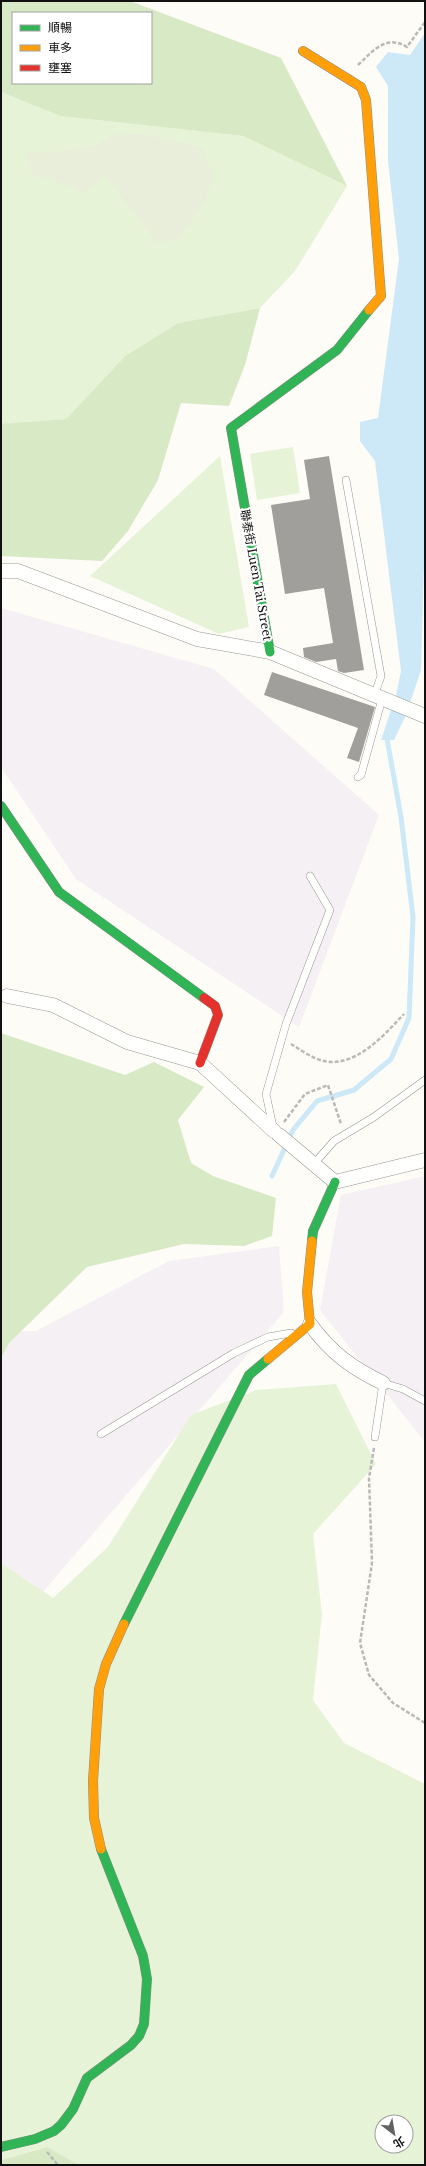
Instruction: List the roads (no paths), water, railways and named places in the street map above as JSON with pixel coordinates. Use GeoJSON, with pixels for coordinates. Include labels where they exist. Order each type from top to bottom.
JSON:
{"type":"FeatureCollection","features":[{"type":"Feature","properties":{"kind":"street","name":"聯泰街 Luen Tai Street"},"geometry":{"type":"LineString","coordinates":[[303,51],[361,87],[366,100],[381,296],[337,350],[231,428],[270,652],[422,715]]}},
{"type":"Feature","properties":{"kind":"street"},"geometry":{"type":"LineString","coordinates":[[1,571],[18,571],[197,639],[270,652]]}},
{"type":"Feature","properties":{"kind":"street"},"geometry":{"type":"LineString","coordinates":[[1,806],[59,892],[215,1006],[218,1015],[200,1063]]}},
{"type":"Feature","properties":{"kind":"street"},"geometry":{"type":"LineString","coordinates":[[7,996],[53,1005],[127,1042],[200,1063],[302,1156],[336,1182]]}},
{"type":"Feature","properties":{"kind":"street"},"geometry":{"type":"LineString","coordinates":[[336,1182],[425,1160]]}},
{"type":"Feature","properties":{"kind":"street"},"geometry":{"type":"LineString","coordinates":[[1,2147],[35,2139],[54,2131],[61,2125],[73,2109],[87,2078],[131,2045],[139,2036],[144,2024],[147,1979],[143,1956],[100,1847],[95,1826],[93,1781],[100,1681],[114,1645],[249,1374],[305,1328],[306,1292],[312,1231],[336,1182]]}},
{"type":"Feature","properties":{"kind":"street"},"geometry":{"type":"LineString","coordinates":[[305,1328],[358,1371],[383,1383]]}},
{"type":"Feature","properties":{"kind":"lane"},"geometry":{"type":"LineString","coordinates":[[346,480],[381,676],[382,699],[361,776],[358,778]]}},
{"type":"Feature","properties":{"kind":"lane"},"geometry":{"type":"LineString","coordinates":[[275,1131],[266,1094],[286,1024],[330,910],[310,876]]}},
{"type":"Feature","properties":{"kind":"lane"},"geometry":{"type":"LineString","coordinates":[[313,1165],[334,1141],[374,1117],[425,1080]]}},
{"type":"Feature","properties":{"kind":"lane"},"geometry":{"type":"LineString","coordinates":[[101,1434],[234,1353],[268,1337],[305,1328]]}},
{"type":"Feature","properties":{"kind":"lane"},"geometry":{"type":"LineString","coordinates":[[375,1437],[383,1383],[403,1389],[425,1400]]}},
{"type":"Feature","properties":{"kind":"water"},"geometry":{"type":"Polygon","coordinates":[[[425,33],[425,529],[421,670],[406,715],[394,740],[381,740],[396,695],[401,671],[375,461],[360,441],[360,422],[378,418],[399,259],[388,161],[388,86],[376,67],[388,52],[410,55],[425,33]]]}},
{"type":"Feature","properties":{"kind":"waterway"},"geometry":{"type":"LineString","coordinates":[[272,1176],[293,1130],[317,1101],[354,1090],[391,1059],[409,1018],[413,917],[401,817],[387,739],[390,734]]}}]}
